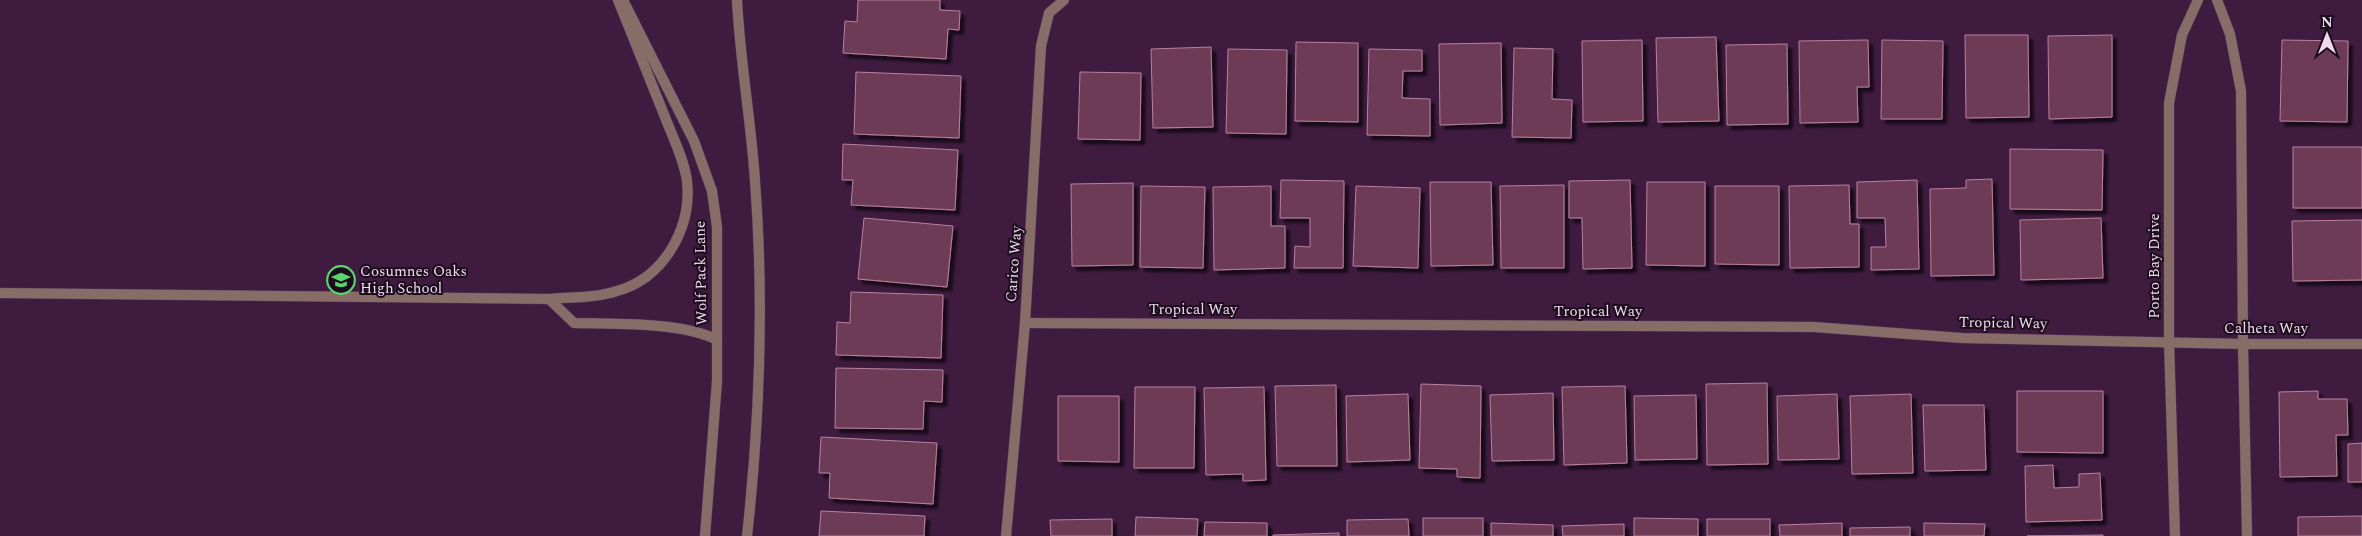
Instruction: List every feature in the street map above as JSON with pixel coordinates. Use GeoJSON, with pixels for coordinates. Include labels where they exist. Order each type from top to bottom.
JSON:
{"type":"FeatureCollection","features":[{"type":"Feature","properties":{"kind":"street"},"geometry":{"type":"LineString","coordinates":[[0,293],[549,299],[617,292],[644,278],[670,252],[685,218],[688,200],[683,163],[618,0]]}},
{"type":"Feature","properties":{"kind":"street","name":"Wolf Pack Lane"},"geometry":{"type":"LineString","coordinates":[[623,0],[694,141],[712,191],[717,227],[717,340],[715,409],[705,536]]}},
{"type":"Feature","properties":{"kind":"street"},"geometry":{"type":"LineString","coordinates":[[737,0],[755,180],[760,302],[759,381],[754,478],[747,536]]}},
{"type":"Feature","properties":{"kind":"street","name":"Carico Way"},"geometry":{"type":"LineString","coordinates":[[1006,536],[1026,323],[1041,46],[1049,13],[1064,0]]}},
{"type":"Feature","properties":{"kind":"street","name":"Porto Bay Drive"},"geometry":{"type":"LineString","coordinates":[[2175,536],[2169,341],[2169,103],[2182,36],[2198,0]]}},
{"type":"Feature","properties":{"kind":"street"},"geometry":{"type":"LineString","coordinates":[[2217,0],[2230,34],[2241,91],[2247,536]]}},
{"type":"Feature","properties":{"kind":"street"},"geometry":{"type":"LineString","coordinates":[[549,299],[574,322],[664,327],[707,334],[717,340]]}},
{"type":"Feature","properties":{"kind":"street","name":"Tropical Way"},"geometry":{"type":"LineString","coordinates":[[1026,323],[1814,327],[1962,338],[2169,341]]}},
{"type":"Feature","properties":{"kind":"street","name":"Calheta Way"},"geometry":{"type":"LineString","coordinates":[[2169,341],[2243,344],[2362,344]]}},
{"type":"Feature","properties":{"kind":"building"},"geometry":{"type":"Polygon","coordinates":[[[858,0],[940,0],[940,10],[960,11],[959,30],[948,29],[946,59],[843,53],[845,21],[857,22],[858,0]]]}},
{"type":"Feature","properties":{"kind":"building"},"geometry":{"type":"Polygon","coordinates":[[[1965,35],[2028,35],[2029,117],[1966,118],[1965,35]]]}},
{"type":"Feature","properties":{"kind":"building"},"geometry":{"type":"Polygon","coordinates":[[[2112,35],[2112,117],[2049,119],[2048,36],[2112,35]]]}},
{"type":"Feature","properties":{"kind":"building"},"geometry":{"type":"Polygon","coordinates":[[[1716,37],[1719,121],[1658,122],[1656,38],[1716,37]]]}},
{"type":"Feature","properties":{"kind":"building"},"geometry":{"type":"Polygon","coordinates":[[[1642,40],[1643,121],[1583,122],[1582,41],[1642,40]]]}},
{"type":"Feature","properties":{"kind":"building"},"geometry":{"type":"Polygon","coordinates":[[[1868,40],[1869,87],[1857,87],[1858,122],[1800,123],[1799,41],[1868,40]]]}},
{"type":"Feature","properties":{"kind":"building"},"geometry":{"type":"Polygon","coordinates":[[[1882,40],[1943,41],[1942,119],[1881,119],[1882,40]]]}},
{"type":"Feature","properties":{"kind":"building"},"geometry":{"type":"Polygon","coordinates":[[[2282,40],[2348,41],[2347,122],[2280,121],[2282,40]]]}},
{"type":"Feature","properties":{"kind":"building"},"geometry":{"type":"Polygon","coordinates":[[[1296,42],[1358,43],[1358,122],[1295,121],[1296,42]]]}},
{"type":"Feature","properties":{"kind":"building"},"geometry":{"type":"Polygon","coordinates":[[[1501,43],[1502,123],[1440,125],[1439,44],[1501,43]]]}},
{"type":"Feature","properties":{"kind":"building"},"geometry":{"type":"Polygon","coordinates":[[[1787,44],[1788,124],[1727,125],[1726,45],[1787,44]]]}},
{"type":"Feature","properties":{"kind":"building"},"geometry":{"type":"Polygon","coordinates":[[[1211,47],[1213,127],[1153,128],[1151,49],[1211,47]]]}},
{"type":"Feature","properties":{"kind":"building"},"geometry":{"type":"Polygon","coordinates":[[[1514,48],[1553,49],[1552,99],[1572,100],[1571,138],[1512,137],[1514,48]]]}},
{"type":"Feature","properties":{"kind":"building"},"geometry":{"type":"Polygon","coordinates":[[[1228,49],[1287,50],[1286,134],[1226,133],[1228,49]]]}},
{"type":"Feature","properties":{"kind":"building"},"geometry":{"type":"Polygon","coordinates":[[[1369,49],[1422,50],[1422,71],[1403,71],[1402,98],[1430,99],[1430,136],[1367,135],[1369,49]]]}},
{"type":"Feature","properties":{"kind":"building"},"geometry":{"type":"Polygon","coordinates":[[[856,72],[961,76],[959,138],[854,134],[856,72]]]}},
{"type":"Feature","properties":{"kind":"building"},"geometry":{"type":"Polygon","coordinates":[[[1080,72],[1141,73],[1140,140],[1078,139],[1080,72]]]}},
{"type":"Feature","properties":{"kind":"building"},"geometry":{"type":"Polygon","coordinates":[[[843,144],[958,150],[955,210],[851,205],[853,180],[842,180],[843,144]]]}},
{"type":"Feature","properties":{"kind":"building"},"geometry":{"type":"Polygon","coordinates":[[[2293,147],[2362,147],[2362,208],[2293,208],[2293,147]]]}},
{"type":"Feature","properties":{"kind":"building"},"geometry":{"type":"Polygon","coordinates":[[[2010,149],[2103,150],[2102,210],[2010,209],[2010,149]]]}},
{"type":"Feature","properties":{"kind":"building"},"geometry":{"type":"Polygon","coordinates":[[[1992,179],[1994,275],[1931,276],[1930,189],[1966,188],[1966,180],[1992,179]]]}},
{"type":"Feature","properties":{"kind":"building"},"geometry":{"type":"Polygon","coordinates":[[[1281,180],[1344,181],[1343,268],[1294,268],[1295,246],[1310,247],[1310,218],[1280,218],[1281,180]]]}},
{"type":"Feature","properties":{"kind":"building"},"geometry":{"type":"Polygon","coordinates":[[[1630,180],[1632,268],[1583,269],[1582,218],[1569,218],[1569,181],[1630,180]]]}},
{"type":"Feature","properties":{"kind":"building"},"geometry":{"type":"Polygon","coordinates":[[[1917,180],[1919,269],[1871,270],[1871,247],[1886,247],[1885,218],[1857,218],[1857,182],[1917,180]]]}},
{"type":"Feature","properties":{"kind":"building"},"geometry":{"type":"Polygon","coordinates":[[[1430,182],[1491,182],[1493,265],[1431,266],[1430,182]]]}},
{"type":"Feature","properties":{"kind":"building"},"geometry":{"type":"Polygon","coordinates":[[[1647,182],[1705,182],[1705,266],[1646,265],[1647,182]]]}},
{"type":"Feature","properties":{"kind":"building"},"geometry":{"type":"Polygon","coordinates":[[[1133,183],[1133,265],[1072,266],[1071,184],[1133,183]]]}},
{"type":"Feature","properties":{"kind":"building"},"geometry":{"type":"Polygon","coordinates":[[[1564,185],[1564,268],[1501,268],[1500,186],[1564,185]]]}},
{"type":"Feature","properties":{"kind":"building"},"geometry":{"type":"Polygon","coordinates":[[[1849,185],[1850,224],[1859,224],[1859,267],[1790,268],[1789,186],[1849,185]]]}},
{"type":"Feature","properties":{"kind":"building"},"geometry":{"type":"Polygon","coordinates":[[[1141,186],[1205,187],[1203,268],[1140,267],[1141,186]]]}},
{"type":"Feature","properties":{"kind":"building"},"geometry":{"type":"Polygon","coordinates":[[[1271,186],[1271,226],[1285,226],[1285,268],[1214,270],[1213,187],[1271,186]]]}},
{"type":"Feature","properties":{"kind":"building"},"geometry":{"type":"Polygon","coordinates":[[[1356,186],[1420,188],[1418,268],[1353,266],[1356,186]]]}},
{"type":"Feature","properties":{"kind":"building"},"geometry":{"type":"Polygon","coordinates":[[[1715,186],[1779,186],[1779,265],[1715,264],[1715,186]]]}},
{"type":"Feature","properties":{"kind":"building"},"geometry":{"type":"Polygon","coordinates":[[[864,218],[953,226],[947,287],[858,279],[864,218]]]}},
{"type":"Feature","properties":{"kind":"building"},"geometry":{"type":"Polygon","coordinates":[[[2101,218],[2103,278],[2021,280],[2020,220],[2101,218]]]}},
{"type":"Feature","properties":{"kind":"building"},"geometry":{"type":"Polygon","coordinates":[[[2362,220],[2362,280],[2293,281],[2292,221],[2362,220]]]}},
{"type":"Feature","properties":{"kind":"building"},"geometry":{"type":"Polygon","coordinates":[[[851,292],[943,295],[941,358],[836,355],[837,322],[850,323],[851,292]]]}},
{"type":"Feature","properties":{"kind":"building"},"geometry":{"type":"Polygon","coordinates":[[[836,368],[943,370],[942,402],[924,401],[923,429],[835,428],[836,368]]]}},
{"type":"Feature","properties":{"kind":"building"},"geometry":{"type":"Polygon","coordinates":[[[1767,383],[1768,464],[1707,465],[1706,384],[1767,383]]]}},
{"type":"Feature","properties":{"kind":"building"},"geometry":{"type":"Polygon","coordinates":[[[1421,384],[1481,386],[1480,478],[1457,477],[1457,469],[1419,468],[1421,384]]]}},
{"type":"Feature","properties":{"kind":"building"},"geometry":{"type":"Polygon","coordinates":[[[1336,385],[1337,466],[1277,466],[1275,386],[1336,385]]]}},
{"type":"Feature","properties":{"kind":"building"},"geometry":{"type":"Polygon","coordinates":[[[1625,386],[1627,463],[1564,465],[1562,387],[1625,386]]]}},
{"type":"Feature","properties":{"kind":"building"},"geometry":{"type":"Polygon","coordinates":[[[1135,387],[1195,387],[1194,468],[1134,468],[1135,387]]]}},
{"type":"Feature","properties":{"kind":"building"},"geometry":{"type":"Polygon","coordinates":[[[1264,387],[1266,480],[1243,481],[1243,474],[1206,475],[1204,388],[1264,387]]]}},
{"type":"Feature","properties":{"kind":"building"},"geometry":{"type":"Polygon","coordinates":[[[2017,391],[2103,391],[2103,453],[2017,452],[2017,391]]]}},
{"type":"Feature","properties":{"kind":"building"},"geometry":{"type":"Polygon","coordinates":[[[2318,391],[2318,399],[2347,399],[2348,435],[2336,435],[2337,476],[2280,477],[2279,392],[2318,391]]]}},
{"type":"Feature","properties":{"kind":"building"},"geometry":{"type":"Polygon","coordinates":[[[1553,393],[1554,460],[1492,461],[1490,395],[1553,393]]]}},
{"type":"Feature","properties":{"kind":"building"},"geometry":{"type":"Polygon","coordinates":[[[1408,394],[1410,460],[1347,462],[1346,396],[1408,394]]]}},
{"type":"Feature","properties":{"kind":"building"},"geometry":{"type":"Polygon","coordinates":[[[1837,394],[1839,459],[1778,460],[1777,396],[1837,394]]]}},
{"type":"Feature","properties":{"kind":"building"},"geometry":{"type":"Polygon","coordinates":[[[1911,394],[1913,473],[1852,474],[1850,396],[1911,394]]]}},
{"type":"Feature","properties":{"kind":"building"},"geometry":{"type":"Polygon","coordinates":[[[1696,395],[1697,459],[1635,460],[1634,396],[1696,395]]]}},
{"type":"Feature","properties":{"kind":"building"},"geometry":{"type":"Polygon","coordinates":[[[1058,396],[1119,396],[1119,462],[1058,461],[1058,396]]]}},
{"type":"Feature","properties":{"kind":"building"},"geometry":{"type":"Polygon","coordinates":[[[1923,405],[1984,405],[1986,470],[1925,471],[1923,405]]]}},
{"type":"Feature","properties":{"kind":"building"},"geometry":{"type":"Polygon","coordinates":[[[821,437],[937,443],[933,504],[829,498],[830,473],[819,473],[821,437]]]}},
{"type":"Feature","properties":{"kind":"building"},"geometry":{"type":"Polygon","coordinates":[[[2362,443],[2362,482],[2348,482],[2348,444],[2362,443]]]}},
{"type":"Feature","properties":{"kind":"building"},"geometry":{"type":"Polygon","coordinates":[[[2053,465],[2054,488],[2079,487],[2079,474],[2100,473],[2102,520],[2026,522],[2025,466],[2053,465]]]}},
{"type":"Feature","properties":{"kind":"building"},"geometry":{"type":"Polygon","coordinates":[[[821,511],[925,516],[924,536],[819,536],[821,511]]]}},
{"type":"Feature","properties":{"kind":"building"},"geometry":{"type":"Polygon","coordinates":[[[2362,516],[2362,536],[2298,536],[2298,517],[2362,516]]]}},
{"type":"Feature","properties":{"kind":"building"},"geometry":{"type":"Polygon","coordinates":[[[1136,517],[1198,519],[1197,536],[1135,536],[1136,517]]]}},
{"type":"Feature","properties":{"kind":"building"},"geometry":{"type":"Polygon","coordinates":[[[1423,518],[1483,518],[1483,536],[1423,536],[1423,518]]]}},
{"type":"Feature","properties":{"kind":"building"},"geometry":{"type":"Polygon","coordinates":[[[1634,518],[1698,519],[1698,536],[1634,536],[1634,518]]]}},
{"type":"Feature","properties":{"kind":"building"},"geometry":{"type":"Polygon","coordinates":[[[1112,519],[1112,536],[1051,536],[1050,520],[1112,519]]]}},
{"type":"Feature","properties":{"kind":"building"},"geometry":{"type":"Polygon","coordinates":[[[1408,519],[1409,536],[1347,536],[1347,520],[1408,519]]]}},
{"type":"Feature","properties":{"kind":"building"},"geometry":{"type":"Polygon","coordinates":[[[1707,519],[1770,519],[1770,536],[1707,536],[1707,519]]]}},
{"type":"Feature","properties":{"kind":"building"},"geometry":{"type":"Polygon","coordinates":[[[1205,522],[1267,523],[1267,536],[1204,536],[1205,522]]]}},
{"type":"Feature","properties":{"kind":"building"},"geometry":{"type":"Polygon","coordinates":[[[1491,523],[1553,525],[1553,536],[1491,536],[1491,523]]]}},
{"type":"Feature","properties":{"kind":"building"},"geometry":{"type":"Polygon","coordinates":[[[1842,523],[1842,536],[1780,536],[1779,525],[1842,523]]]}},
{"type":"Feature","properties":{"kind":"building"},"geometry":{"type":"Polygon","coordinates":[[[1924,523],[1985,524],[1984,536],[1924,536],[1924,523]]]}},
{"type":"Feature","properties":{"kind":"building"},"geometry":{"type":"Polygon","coordinates":[[[1624,524],[1624,536],[1563,536],[1562,526],[1624,524]]]}},
{"type":"Feature","properties":{"kind":"building"},"geometry":{"type":"Polygon","coordinates":[[[1910,527],[1910,536],[1850,536],[1850,528],[1910,527]]]}},
{"type":"Feature","properties":{"kind":"building"},"geometry":{"type":"Polygon","coordinates":[[[1339,533],[1339,536],[1273,536],[1273,535],[1339,533]]]}},
{"type":"Feature","properties":{"kind":"building"},"geometry":{"type":"Polygon","coordinates":[[[2103,535],[2103,536],[2027,536],[2103,535]]]}},
{"type":"Feature","properties":{"kind":"place","name":"Cosumnes Oaks High School"},"geometry":{"type":"Point","coordinates":[341,280]}}]}
